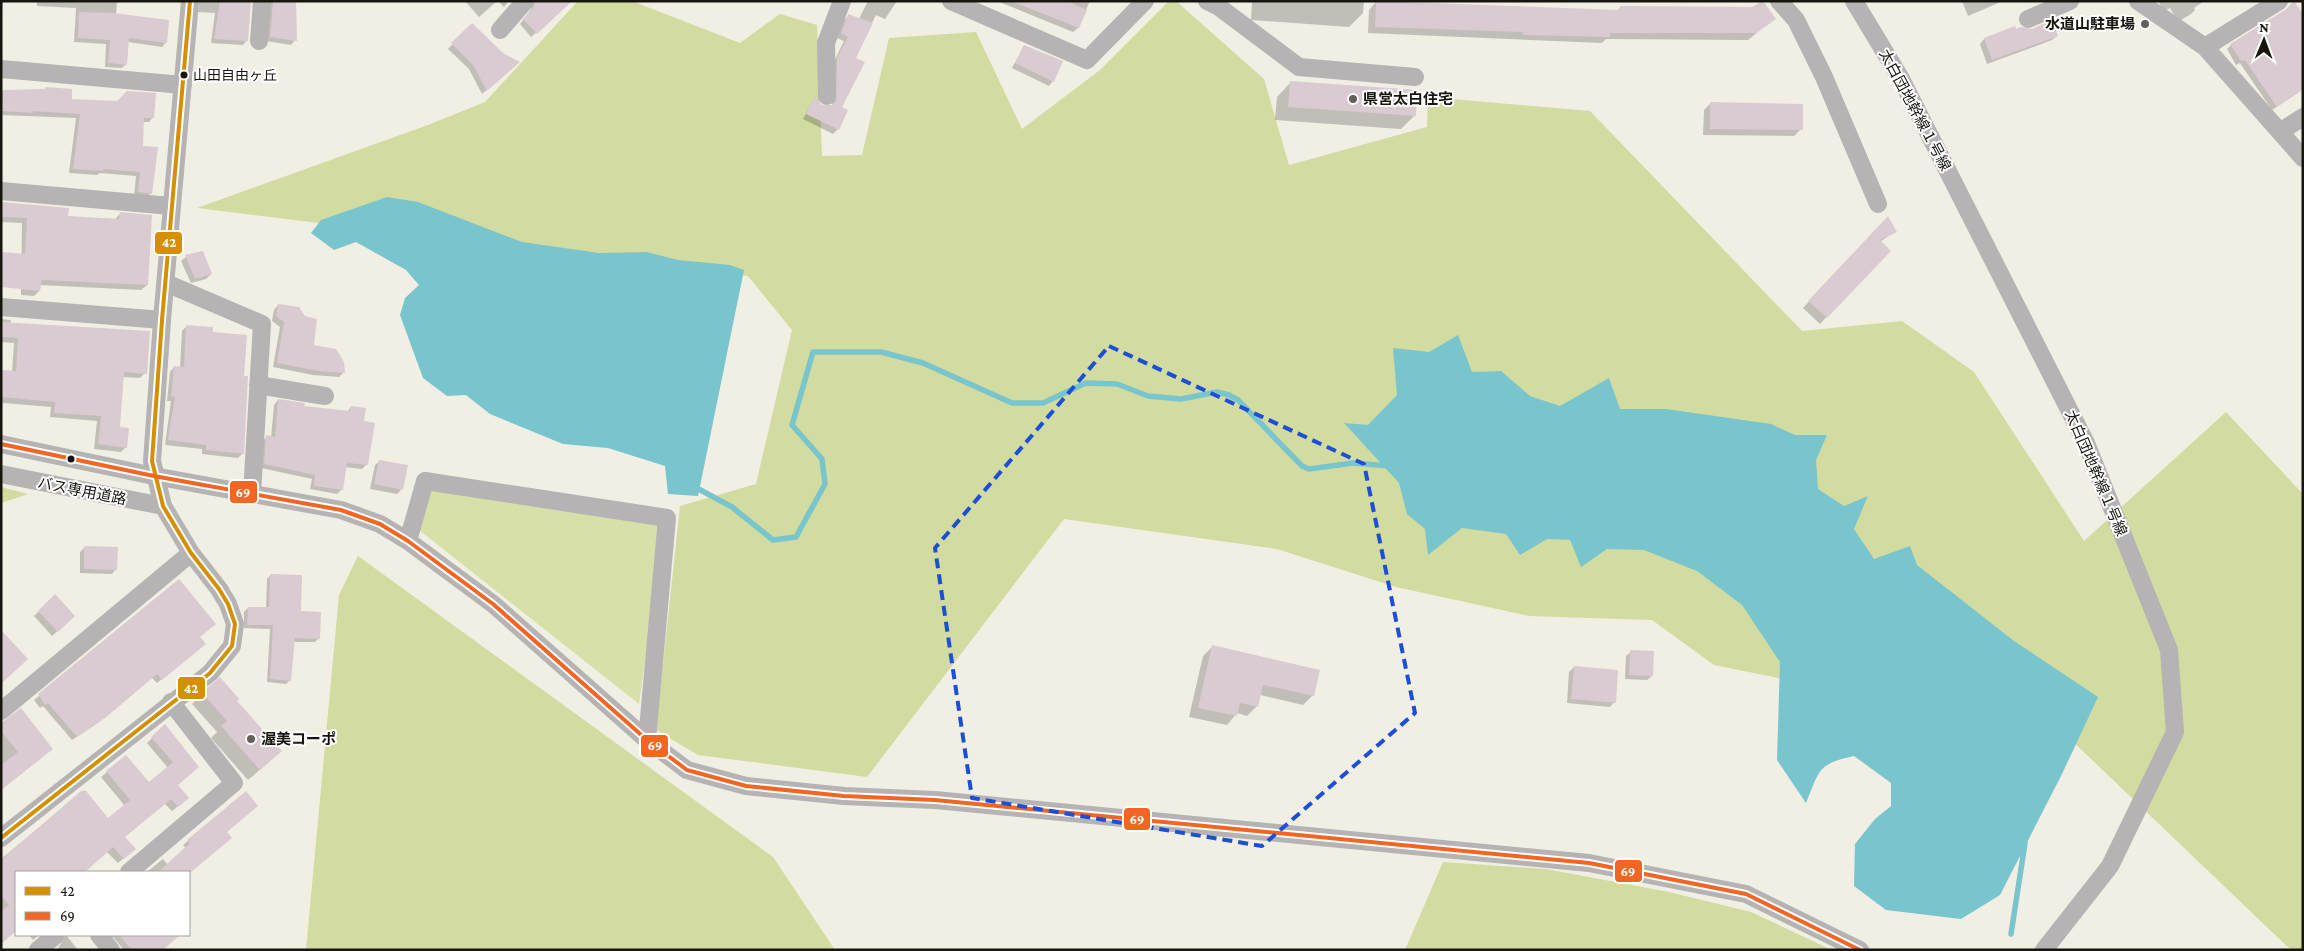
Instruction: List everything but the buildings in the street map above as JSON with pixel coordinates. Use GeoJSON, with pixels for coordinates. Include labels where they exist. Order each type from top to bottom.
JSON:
{"type":"FeatureCollection","features":[{"type":"Feature","properties":{"kind":"street"},"geometry":{"type":"LineString","coordinates":[[1,838],[210,673],[232,646],[235,624],[219,589],[191,553],[164,506],[154,476],[152,461],[171,206],[190,1]]}},
{"type":"Feature","properties":{"kind":"street"},"geometry":{"type":"LineString","coordinates":[[259,41],[262,1]]}},
{"type":"Feature","properties":{"kind":"street"},"geometry":{"type":"LineString","coordinates":[[500,30],[525,1]]}},
{"type":"Feature","properties":{"kind":"street"},"geometry":{"type":"LineString","coordinates":[[827,96],[826,43],[842,1]]}},
{"type":"Feature","properties":{"kind":"street"},"geometry":{"type":"LineString","coordinates":[[951,1],[1087,60],[1145,1]]}},
{"type":"Feature","properties":{"kind":"street"},"geometry":{"type":"LineString","coordinates":[[1779,1],[1796,20],[1824,77],[1878,204]]}},
{"type":"Feature","properties":{"kind":"street","name":"太白団地幹線１号線"},"geometry":{"type":"LineString","coordinates":[[1854,1],[1901,80],[2086,443],[2169,650],[2175,732],[2110,866],[2044,950]]}},
{"type":"Feature","properties":{"kind":"street"},"geometry":{"type":"LineString","coordinates":[[2028,19],[2070,1]]}},
{"type":"Feature","properties":{"kind":"street"},"geometry":{"type":"LineString","coordinates":[[2138,1],[2205,47],[2303,158]]}},
{"type":"Feature","properties":{"kind":"street"},"geometry":{"type":"LineString","coordinates":[[2205,47],[2279,1]]}},
{"type":"Feature","properties":{"kind":"street"},"geometry":{"type":"LineString","coordinates":[[1216,3],[1298,67],[1415,77]]}},
{"type":"Feature","properties":{"kind":"street"},"geometry":{"type":"LineString","coordinates":[[1,69],[183,85]]}},
{"type":"Feature","properties":{"kind":"street"},"geometry":{"type":"LineString","coordinates":[[2281,131],[2303,117]]}},
{"type":"Feature","properties":{"kind":"street"},"geometry":{"type":"LineString","coordinates":[[1,191],[171,206]]}},
{"type":"Feature","properties":{"kind":"street"},"geometry":{"type":"LineString","coordinates":[[166,284],[262,324],[252,494]]}},
{"type":"Feature","properties":{"kind":"street"},"geometry":{"type":"LineString","coordinates":[[1,307],[162,320]]}},
{"type":"Feature","properties":{"kind":"street"},"geometry":{"type":"LineString","coordinates":[[258,385],[325,396]]}},
{"type":"Feature","properties":{"kind":"street"},"geometry":{"type":"LineString","coordinates":[[1,444],[154,476],[341,510],[380,524],[408,541],[493,604],[647,740],[687,770],[746,786],[844,796],[934,800],[1589,863],[1746,894],[1836,936],[1860,950]]}},
{"type":"Feature","properties":{"kind":"street","name":"バス専用道路"},"geometry":{"type":"LineString","coordinates":[[1,474],[164,506]]}},
{"type":"Feature","properties":{"kind":"street"},"geometry":{"type":"LineString","coordinates":[[408,541],[425,481],[667,518],[647,740]]}},
{"type":"Feature","properties":{"kind":"street"},"geometry":{"type":"LineString","coordinates":[[1,711],[191,553]]}},
{"type":"Feature","properties":{"kind":"street"},"geometry":{"type":"LineString","coordinates":[[130,871],[234,783],[171,702]]}},
{"type":"Feature","properties":{"kind":"street"},"geometry":{"type":"LineString","coordinates":[[38,950],[55,936]]}},
{"type":"Feature","properties":{"kind":"street"},"geometry":{"type":"LineString","coordinates":[[100,936],[111,950]]}},
{"type":"Feature","properties":{"kind":"highlighted area"},"geometry":{"type":"Polygon","coordinates":[[[1109,346],[1364,464],[1415,713],[1262,846],[972,798],[935,548],[1109,346]]]}},
{"type":"Feature","properties":{"kind":"green space"},"geometry":{"type":"Polygon","coordinates":[[[578,1],[632,1],[740,43],[780,14],[817,25],[822,156],[862,155],[889,38],[976,32],[1022,129],[1100,70],[1169,1],[1176,1],[1264,79],[1289,165],[1427,127],[1428,97],[1590,111],[1802,331],[1902,321],[1974,372],[2084,541],[2226,412],[2303,494],[2303,950],[2291,950],[2067,736],[1714,665],[1652,620],[1529,616],[1396,587],[1277,549],[1064,519],[867,777],[698,755],[656,730],[680,506],[756,484],[792,330],[748,276],[197,208],[428,125],[485,102],[578,1]]]}},
{"type":"Feature","properties":{"kind":"green space"},"geometry":{"type":"Polygon","coordinates":[[[1,487],[28,494],[1,503],[1,487]]]}},
{"type":"Feature","properties":{"kind":"green space"},"geometry":{"type":"Polygon","coordinates":[[[425,487],[665,519],[639,704],[419,530],[425,487]]]}},
{"type":"Feature","properties":{"kind":"green space"},"geometry":{"type":"Polygon","coordinates":[[[358,556],[773,857],[835,950],[306,950],[339,595],[358,556]]]}},
{"type":"Feature","properties":{"kind":"green space"},"geometry":{"type":"Polygon","coordinates":[[[1443,862],[1546,869],[1669,892],[1751,912],[1832,950],[1405,950],[1443,862]]]}},
{"type":"Feature","properties":{"kind":"water"},"geometry":{"type":"Polygon","coordinates":[[[387,197],[418,202],[522,242],[599,253],[647,252],[678,260],[730,265],[744,270],[698,496],[668,494],[665,466],[608,448],[563,444],[490,414],[466,395],[447,396],[423,378],[400,315],[405,298],[419,285],[406,270],[356,242],[334,250],[311,233],[321,220],[387,197]]]}},
{"type":"Feature","properties":{"kind":"water"},"geometry":{"type":"Polygon","coordinates":[[[1458,335],[1472,372],[1501,371],[1530,396],[1560,406],[1609,378],[1620,409],[1666,409],[1771,424],[1795,435],[1827,435],[1816,460],[1818,489],[1844,506],[1868,496],[1854,529],[1874,559],[1910,546],[1917,565],[2014,641],[2098,697],[2062,774],[2000,895],[1961,919],[1886,910],[1854,886],[1855,844],[1875,819],[1891,806],[1891,783],[1854,756],[1833,762],[1821,770],[1806,803],[1777,760],[1780,662],[1742,605],[1697,571],[1644,550],[1607,549],[1581,567],[1570,540],[1547,539],[1520,555],[1506,534],[1462,528],[1428,555],[1425,529],[1407,514],[1399,483],[1344,423],[1368,425],[1397,395],[1393,348],[1429,352],[1458,335]]]}},
{"type":"Feature","properties":{"kind":"waterway"},"geometry":{"type":"LineString","coordinates":[[693,486],[732,507],[773,540],[796,537],[825,484],[822,459],[792,425],[813,352],[881,352],[923,363],[1012,403],[1043,403],[1086,383],[1117,384],[1148,396],[1181,399],[1217,392],[1238,400],[1302,466],[1309,469],[1353,463],[1389,466]]}},
{"type":"Feature","properties":{"kind":"waterway"},"geometry":{"type":"LineString","coordinates":[[2011,934],[2025,843]]}},
{"type":"Feature","properties":{"kind":"transit line","name":"42"},"geometry":{"type":"LineString","coordinates":[[1,838],[210,673],[232,646],[235,624],[228,604],[219,589],[191,553],[163,506],[152,461],[162,320],[190,1]]}},
{"type":"Feature","properties":{"kind":"transit line","name":"69"},"geometry":{"type":"LineString","coordinates":[[1,444],[154,476],[341,510],[380,524],[408,541],[493,604],[647,740],[687,770],[746,786],[844,796],[935,800],[1589,863],[1746,894],[1860,950]]}},
{"type":"Feature","properties":{"kind":"place","name":"水道山駐車場"},"geometry":{"type":"Point","coordinates":[2145,24]}},
{"type":"Feature","properties":{"kind":"place","name":"山田自由ヶ丘"},"geometry":{"type":"Point","coordinates":[184,75]}},
{"type":"Feature","properties":{"kind":"place","name":"県営太白住宅"},"geometry":{"type":"Point","coordinates":[1353,99]}},
{"type":"Feature","properties":{"kind":"place","name":"渥美コーポ"},"geometry":{"type":"Point","coordinates":[251,739]}}]}
